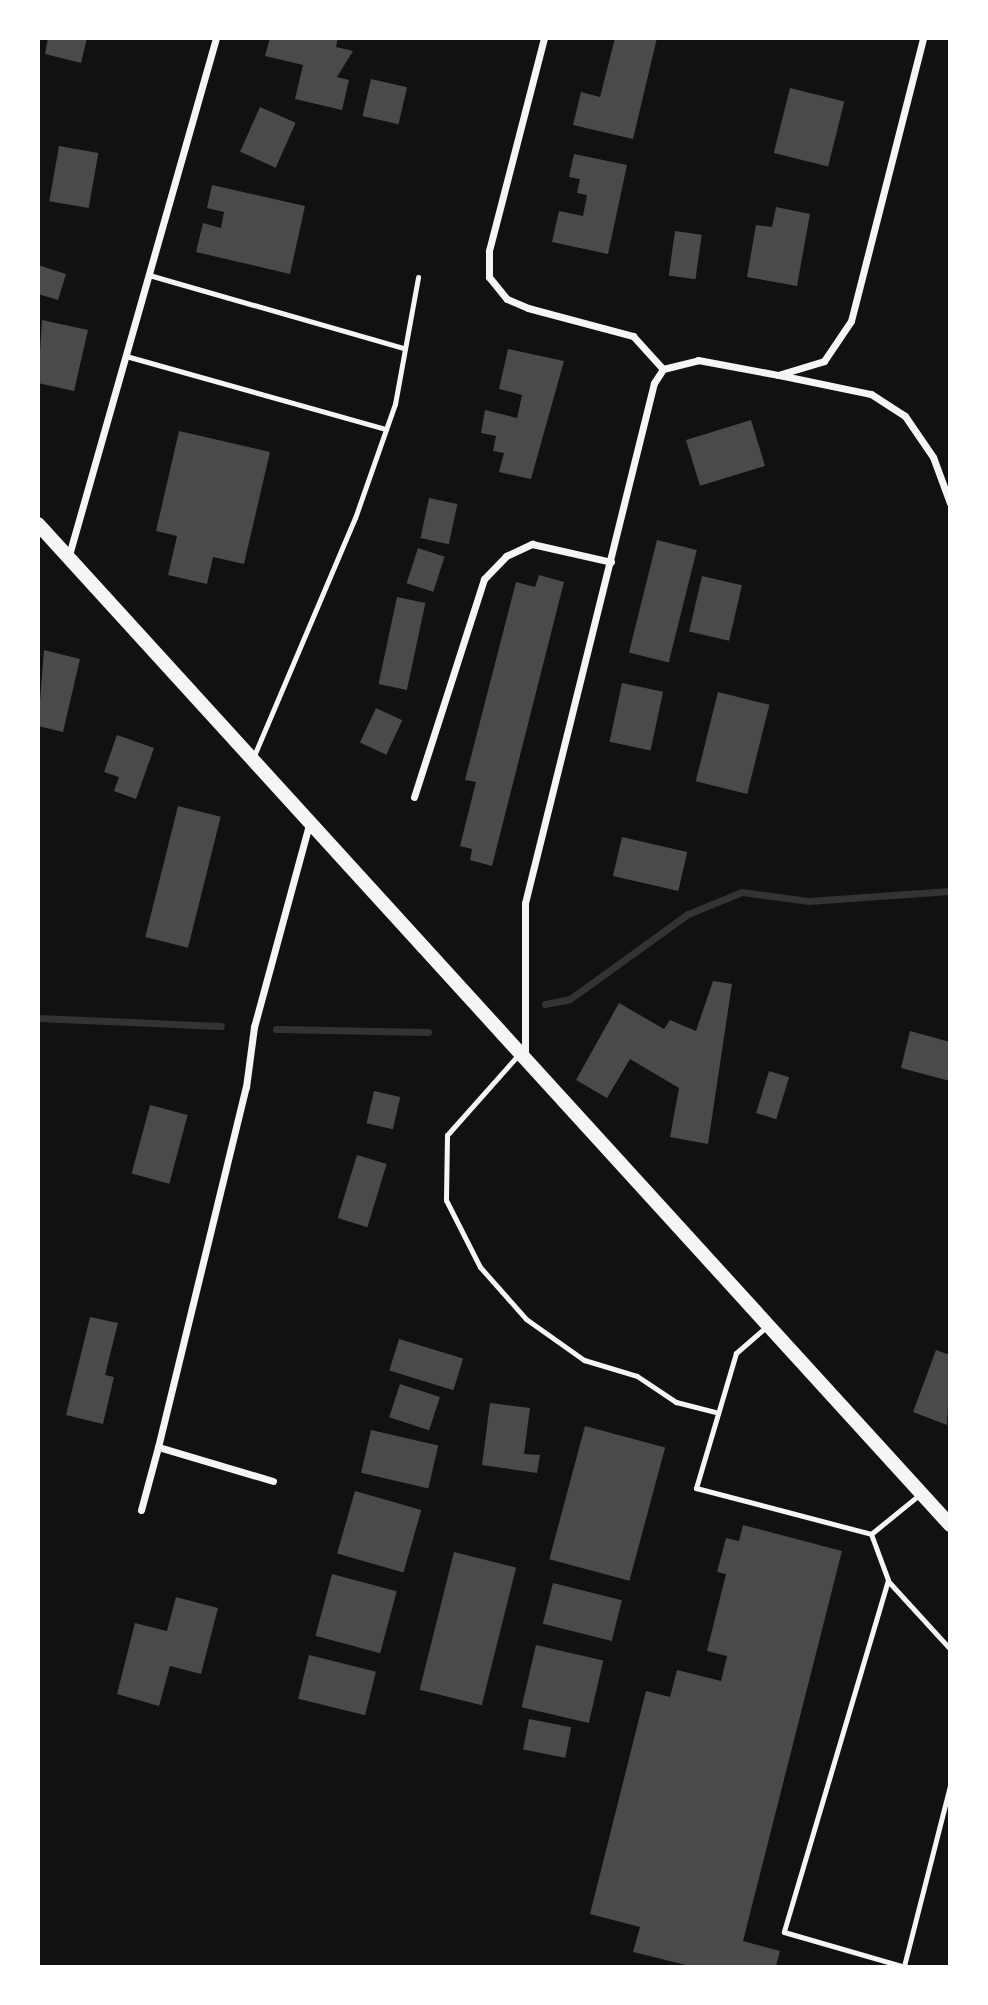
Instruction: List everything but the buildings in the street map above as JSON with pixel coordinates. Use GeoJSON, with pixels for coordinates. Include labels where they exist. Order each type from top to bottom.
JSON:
{"type":"FeatureCollection","features":[{"type":"Feature","properties":{"kind":"main road"},"geometry":{"type":"LineString","coordinates":[[38,524],[69,555],[309,825],[919,1495],[950,1525]]}},
{"type":"Feature","properties":{"kind":"street"},"geometry":{"type":"LineString","coordinates":[[69,555],[216,38]]}},
{"type":"Feature","properties":{"kind":"street"},"geometry":{"type":"LineString","coordinates":[[544,38],[489,251],[489,277],[507,299],[527,308],[633,336],[663,369]]}},
{"type":"Feature","properties":{"kind":"street"},"geometry":{"type":"LineString","coordinates":[[778,375],[824,361],[850,321],[923,38]]}},
{"type":"Feature","properties":{"kind":"street"},"geometry":{"type":"LineString","coordinates":[[663,369],[698,360],[871,394],[905,416],[933,457],[950,503]]}},
{"type":"Feature","properties":{"kind":"street"},"geometry":{"type":"LineString","coordinates":[[522,1057],[525,903],[663,369]]}},
{"type":"Feature","properties":{"kind":"street"},"geometry":{"type":"LineString","coordinates":[[414,797],[484,579],[506,556],[532,544],[611,562]]}},
{"type":"Feature","properties":{"kind":"street"},"geometry":{"type":"LineString","coordinates":[[141,1510],[246,1087],[254,1027],[309,825]]}},
{"type":"Feature","properties":{"kind":"street"},"geometry":{"type":"LineString","coordinates":[[158,1447],[273,1481]]}},
{"type":"Feature","properties":{"kind":"lane"},"geometry":{"type":"LineString","coordinates":[[149,275],[404,348]]}},
{"type":"Feature","properties":{"kind":"lane"},"geometry":{"type":"LineString","coordinates":[[252,761],[386,429],[418,277]]}},
{"type":"Feature","properties":{"kind":"lane"},"geometry":{"type":"LineString","coordinates":[[126,356],[386,429]]}},
{"type":"Feature","properties":{"kind":"lane"},"geometry":{"type":"LineString","coordinates":[[522,1057],[460,1116],[447,1135],[446,1200],[480,1267],[526,1319],[575,1353],[637,1376],[676,1402],[715,1412]]}},
{"type":"Feature","properties":{"kind":"lane"},"geometry":{"type":"LineString","coordinates":[[766,1327],[736,1353],[715,1412],[696,1488],[872,1534]]}},
{"type":"Feature","properties":{"kind":"lane"},"geometry":{"type":"LineString","coordinates":[[872,1534],[919,1495]]}},
{"type":"Feature","properties":{"kind":"lane"},"geometry":{"type":"LineString","coordinates":[[872,1534],[888,1580],[950,1648]]}},
{"type":"Feature","properties":{"kind":"lane"},"geometry":{"type":"LineString","coordinates":[[888,1580],[784,1932],[903,1966],[950,1786]]}},
{"type":"Feature","properties":{"kind":"waterway"},"geometry":{"type":"LineString","coordinates":[[545,1004],[570,999],[688,914],[742,892],[809,901],[950,891]]}},
{"type":"Feature","properties":{"kind":"waterway"},"geometry":{"type":"LineString","coordinates":[[38,1018],[221,1026]]}},
{"type":"Feature","properties":{"kind":"waterway"},"geometry":{"type":"LineString","coordinates":[[276,1029],[428,1032]]}}]}
